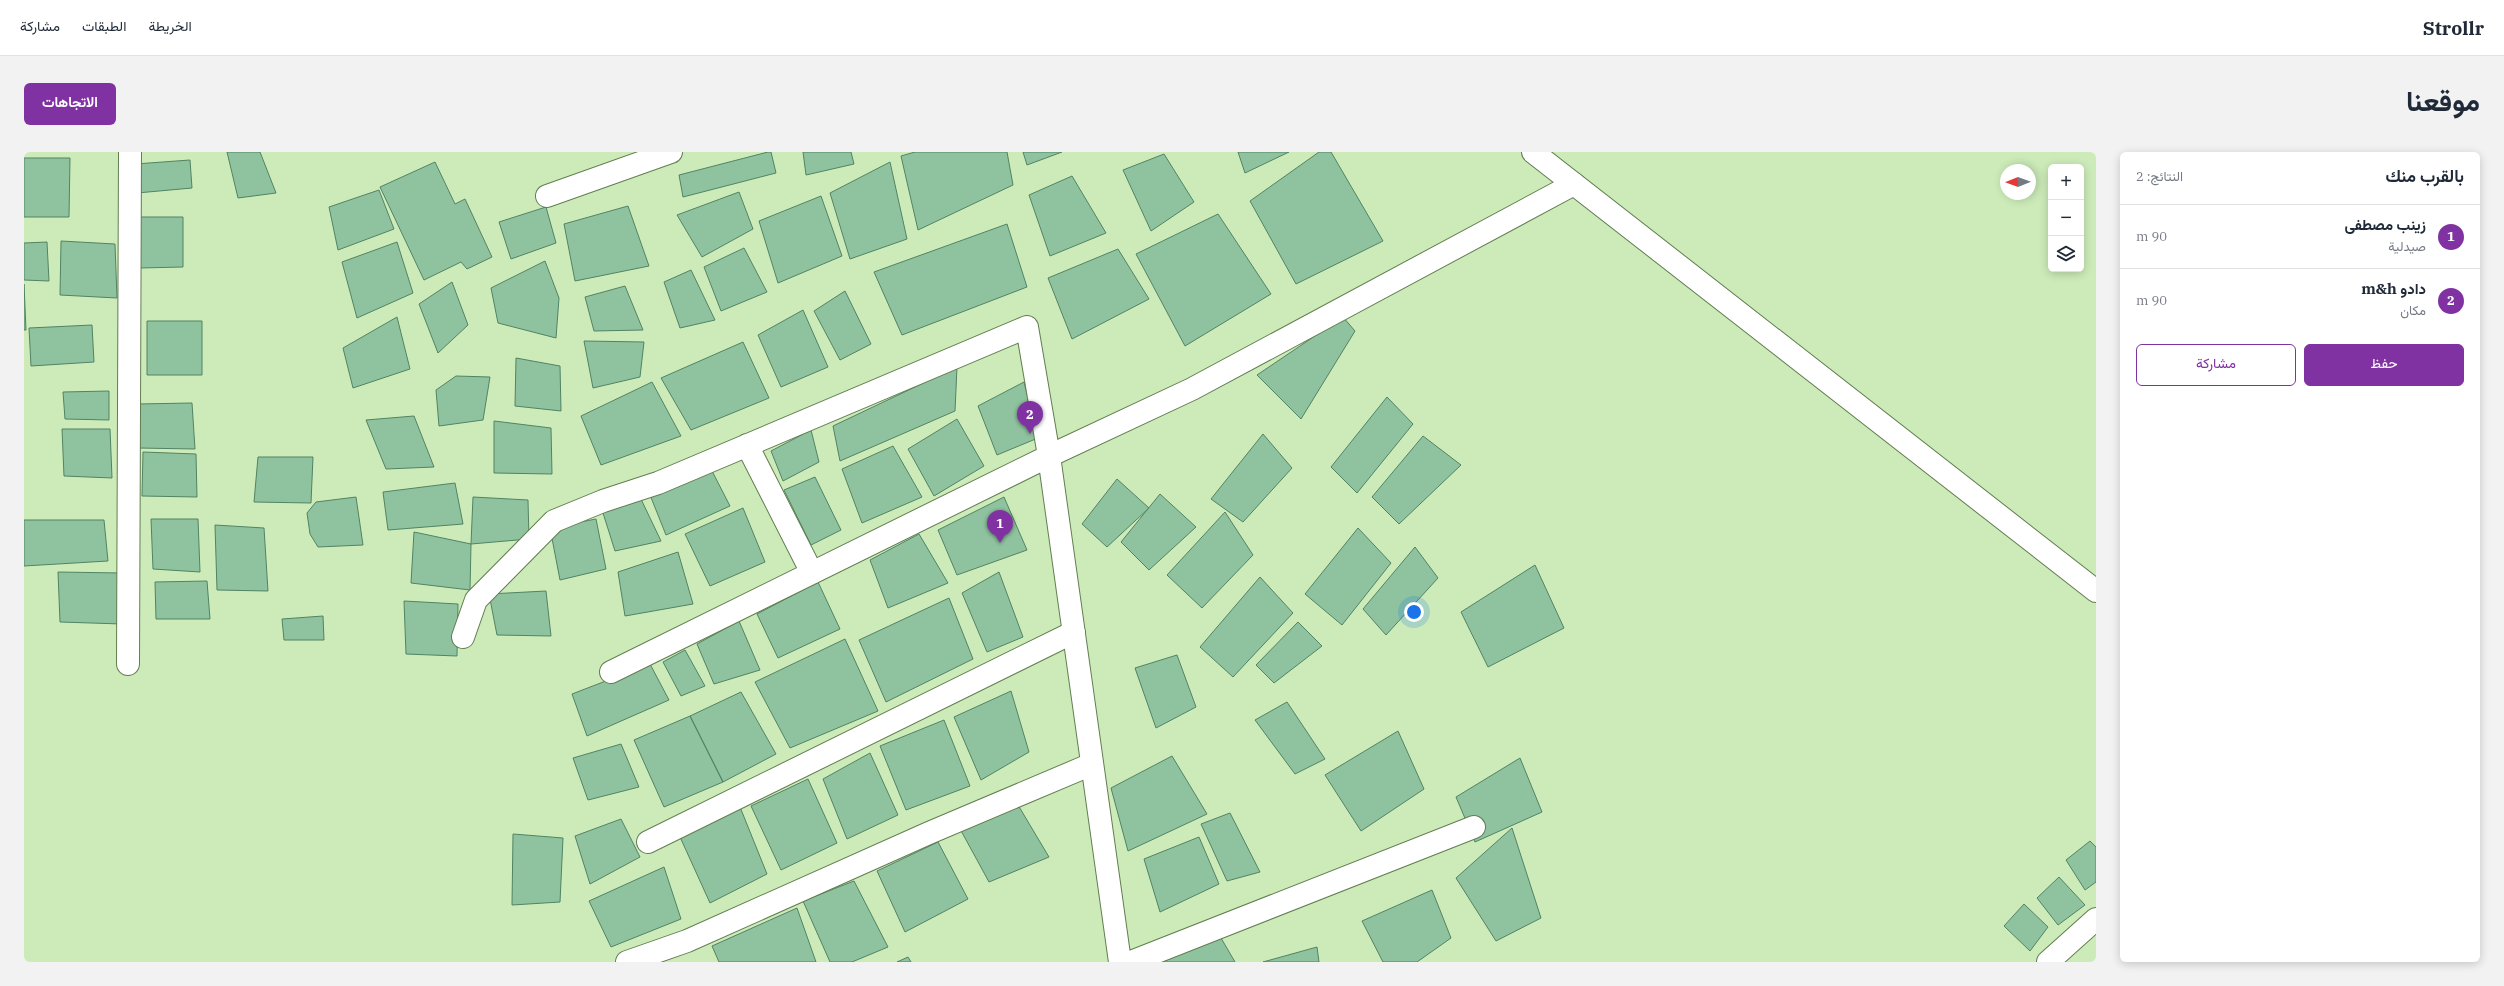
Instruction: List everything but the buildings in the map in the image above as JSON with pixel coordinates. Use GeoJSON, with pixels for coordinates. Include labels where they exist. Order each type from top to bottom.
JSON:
{"type":"FeatureCollection","features":[{"type":"Feature","properties":{"kind":"street"},"geometry":{"type":"LineString","coordinates":[[128,664],[130,152]]}},
{"type":"Feature","properties":{"kind":"street"},"geometry":{"type":"LineString","coordinates":[[547,196],[671,152]]}},
{"type":"Feature","properties":{"kind":"street"},"geometry":{"type":"LineString","coordinates":[[1533,152],[2094,587]]}},
{"type":"Feature","properties":{"kind":"street"},"geometry":{"type":"LineString","coordinates":[[611,672],[1049,456],[1192,389],[1574,184]]}},
{"type":"Feature","properties":{"kind":"street"},"geometry":{"type":"LineString","coordinates":[[463,637],[476,600],[554,521],[602,501],[658,483],[1027,328],[1049,456],[1120,962]]}},
{"type":"Feature","properties":{"kind":"street"},"geometry":{"type":"LineString","coordinates":[[747,445],[812,573]]}},
{"type":"Feature","properties":{"kind":"street"},"geometry":{"type":"LineString","coordinates":[[648,842],[1074,632]]}},
{"type":"Feature","properties":{"kind":"street"},"geometry":{"type":"LineString","coordinates":[[627,962],[687,941],[1092,764]]}},
{"type":"Feature","properties":{"kind":"street"},"geometry":{"type":"LineString","coordinates":[[1131,962],[1474,827]]}},
{"type":"Feature","properties":{"kind":"street"},"geometry":{"type":"LineString","coordinates":[[2048,962],[2096,919]]}},
{"type":"Feature","properties":{"kind":"place","name":"دادو m&h"},"geometry":{"type":"Point","coordinates":[1030,434]}},
{"type":"Feature","properties":{"kind":"place","name":"زينب مصطفى"},"geometry":{"type":"Point","coordinates":[1000,543]}}]}
